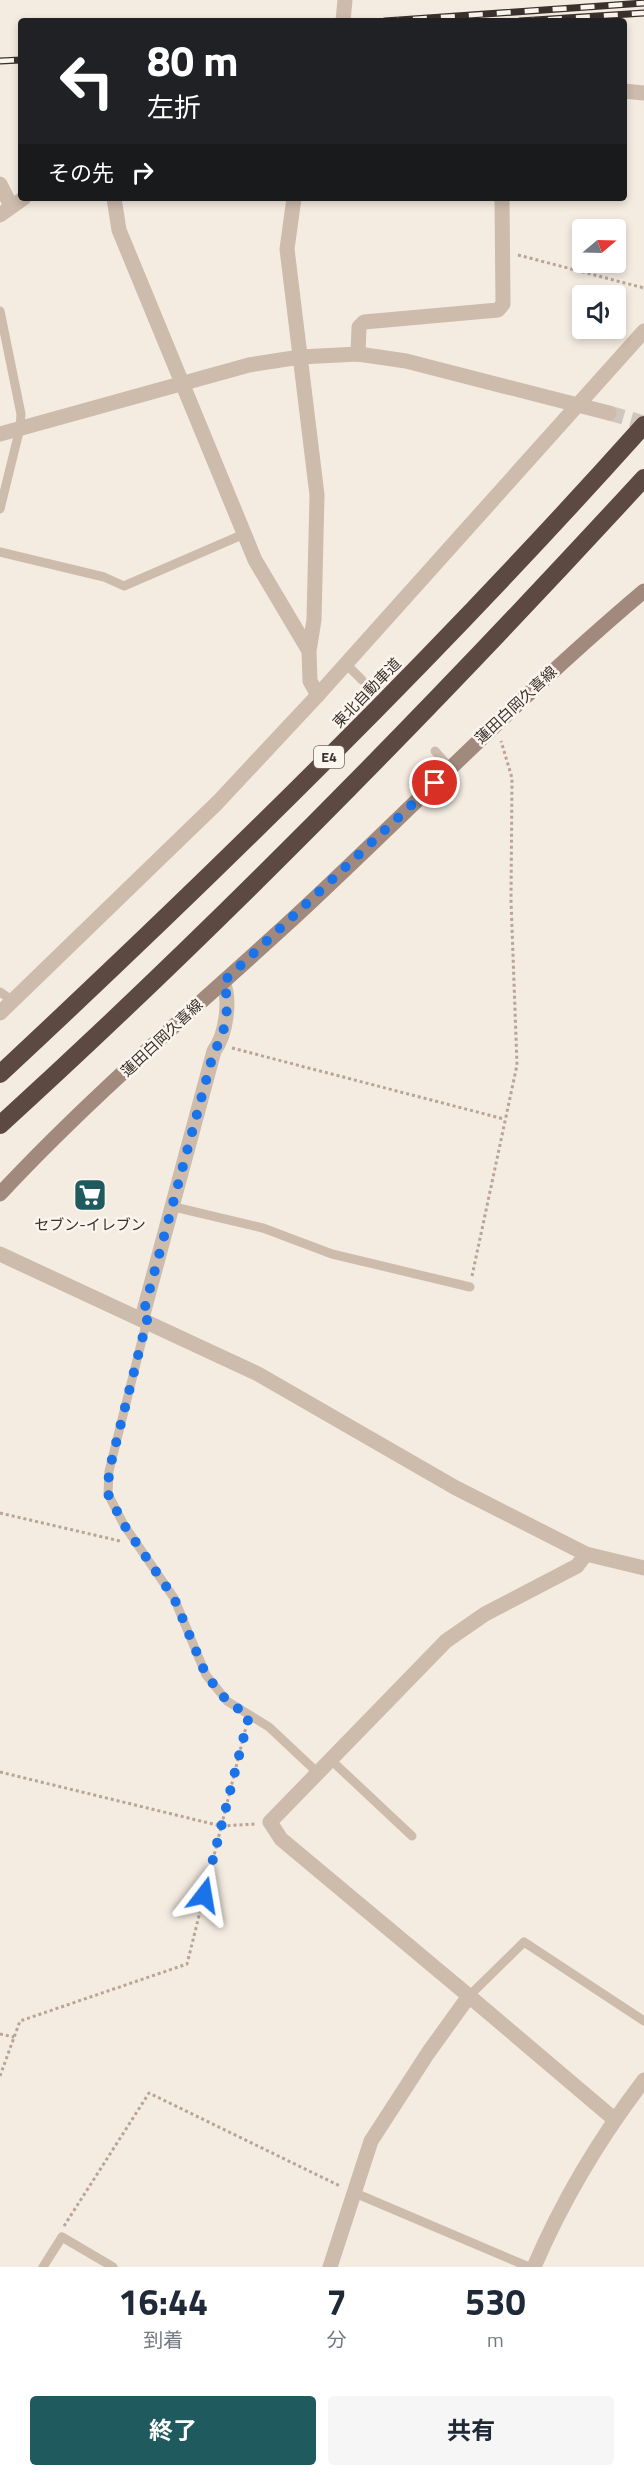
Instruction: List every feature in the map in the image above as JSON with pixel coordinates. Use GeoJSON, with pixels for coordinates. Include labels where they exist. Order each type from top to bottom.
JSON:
{"type":"FeatureCollection","features":[{"type":"Feature","properties":{"kind":"highway","name":"東北自動車道"},"geometry":{"type":"LineString","coordinates":[[0,1074],[216,870],[362,724],[644,425]]}},
{"type":"Feature","properties":{"kind":"highway","name":"E4"},"geometry":{"type":"LineString","coordinates":[[0,1125],[206,930],[351,787],[501,632],[644,478]]}},
{"type":"Feature","properties":{"kind":"main road","name":"蓮田白岡久喜線"},"geometry":{"type":"LineString","coordinates":[[0,1194],[83,1110],[223,982],[492,726],[644,591]]}},
{"type":"Feature","properties":{"kind":"street"},"geometry":{"type":"LineString","coordinates":[[343,18],[345,0]]}},
{"type":"Feature","properties":{"kind":"street"},"geometry":{"type":"LineString","coordinates":[[627,91],[644,93]]}},
{"type":"Feature","properties":{"kind":"street"},"geometry":{"type":"LineString","coordinates":[[0,184],[12,206]]}},
{"type":"Feature","properties":{"kind":"street"},"geometry":{"type":"LineString","coordinates":[[114,201],[119,230],[255,560],[309,651]]}},
{"type":"Feature","properties":{"kind":"street"},"geometry":{"type":"LineString","coordinates":[[294,201],[287,249],[317,495],[314,620],[309,651],[310,681],[318,695]]}},
{"type":"Feature","properties":{"kind":"street"},"geometry":{"type":"LineString","coordinates":[[358,354],[357,335],[359,327],[364,322],[498,310],[503,304],[502,201]]}},
{"type":"Feature","properties":{"kind":"street"},"geometry":{"type":"LineString","coordinates":[[0,1013],[218,802],[318,695],[644,331]]}},
{"type":"Feature","properties":{"kind":"street"},"geometry":{"type":"LineString","coordinates":[[0,434],[249,365],[300,357],[358,354],[406,361],[609,413]]}},
{"type":"Feature","properties":{"kind":"street"},"geometry":{"type":"LineString","coordinates":[[145,1319],[171,1206],[214,1051],[219,1044],[228,994],[223,982]]}},
{"type":"Feature","properties":{"kind":"street"},"geometry":{"type":"LineString","coordinates":[[0,1254],[145,1319],[258,1374],[456,1488],[586,1554],[644,1568]]}},
{"type":"Feature","properties":{"kind":"street"},"geometry":{"type":"LineString","coordinates":[[586,1554],[577,1566],[485,1614],[446,1641],[332,1761],[270,1822],[281,1839],[614,2119]]}},
{"type":"Feature","properties":{"kind":"street"},"geometry":{"type":"LineString","coordinates":[[330,2267],[371,2141],[428,2053],[470,1996]]}},
{"type":"Feature","properties":{"kind":"street"},"geometry":{"type":"LineString","coordinates":[[534,2267],[564,2202],[614,2119],[644,2080]]}},
{"type":"Feature","properties":{"kind":"lane"},"geometry":{"type":"LineString","coordinates":[[0,311],[21,414],[21,428],[0,509]]}},
{"type":"Feature","properties":{"kind":"lane"},"geometry":{"type":"LineString","coordinates":[[0,552],[104,577],[124,586],[244,534]]}},
{"type":"Feature","properties":{"kind":"lane"},"geometry":{"type":"LineString","coordinates":[[346,664],[362,680]]}},
{"type":"Feature","properties":{"kind":"lane"},"geometry":{"type":"LineString","coordinates":[[435,751],[450,768]]}},
{"type":"Feature","properties":{"kind":"lane"},"geometry":{"type":"LineString","coordinates":[[0,992],[13,1001]]}},
{"type":"Feature","properties":{"kind":"lane"},"geometry":{"type":"LineString","coordinates":[[171,1206],[263,1228],[332,1254],[470,1287]]}},
{"type":"Feature","properties":{"kind":"lane"},"geometry":{"type":"LineString","coordinates":[[145,1319],[109,1471],[108,1494],[124,1525],[174,1598],[206,1675],[227,1701],[269,1727],[319,1774]]}},
{"type":"Feature","properties":{"kind":"lane"},"geometry":{"type":"LineString","coordinates":[[332,1761],[412,1836]]}},
{"type":"Feature","properties":{"kind":"lane"},"geometry":{"type":"LineString","coordinates":[[470,1996],[524,1942],[644,2021]]}},
{"type":"Feature","properties":{"kind":"lane"},"geometry":{"type":"LineString","coordinates":[[355,2193],[529,2267]]}},
{"type":"Feature","properties":{"kind":"lane"},"geometry":{"type":"LineString","coordinates":[[43,2267],[62,2237],[112,2267]]}},
{"type":"Feature","properties":{"kind":"path"},"geometry":{"type":"LineString","coordinates":[[503,252],[644,288]]}},
{"type":"Feature","properties":{"kind":"path"},"geometry":{"type":"LineString","coordinates":[[470,1287],[517,1065],[512,900],[512,778],[502,742],[492,726]]}},
{"type":"Feature","properties":{"kind":"path"},"geometry":{"type":"LineString","coordinates":[[219,1044],[505,1119]]}},
{"type":"Feature","properties":{"kind":"path"},"geometry":{"type":"LineString","coordinates":[[0,1513],[139,1545]]}},
{"type":"Feature","properties":{"kind":"path"},"geometry":{"type":"LineString","coordinates":[[0,2076],[20,2022],[187,1964],[249,1716]]}},
{"type":"Feature","properties":{"kind":"path"},"geometry":{"type":"LineString","coordinates":[[0,1772],[221,1826],[270,1822]]}},
{"type":"Feature","properties":{"kind":"path"},"geometry":{"type":"LineString","coordinates":[[0,2034],[14,2037]]}},
{"type":"Feature","properties":{"kind":"path"},"geometry":{"type":"LineString","coordinates":[[62,2237],[64,2226],[149,2093],[355,2193]]}},
{"type":"Feature","properties":{"kind":"tunnel"},"geometry":{"type":"LineString","coordinates":[[609,413],[644,423]]}},
{"type":"Feature","properties":{"kind":"railway"},"geometry":{"type":"LineString","coordinates":[[428,18],[644,3]]}},
{"type":"Feature","properties":{"kind":"railway"},"geometry":{"type":"LineString","coordinates":[[566,18],[644,13]]}},
{"type":"Feature","properties":{"kind":"railway"},"geometry":{"type":"LineString","coordinates":[[0,61],[18,60]]}},
{"type":"Feature","properties":{"kind":"place","name":"セブン-イレブン"},"geometry":{"type":"Point","coordinates":[90,1195]}},
{"type":"Feature","properties":{"kind":"route"},"geometry":{"type":"LineString","coordinates":[[204,1895],[249,1716],[227,1701],[206,1675],[174,1598],[124,1525],[108,1494],[109,1471],[147,1320],[142,1318],[214,1051],[219,1044],[228,1002],[228,994],[223,982],[296,916],[435,783]]}}]}
